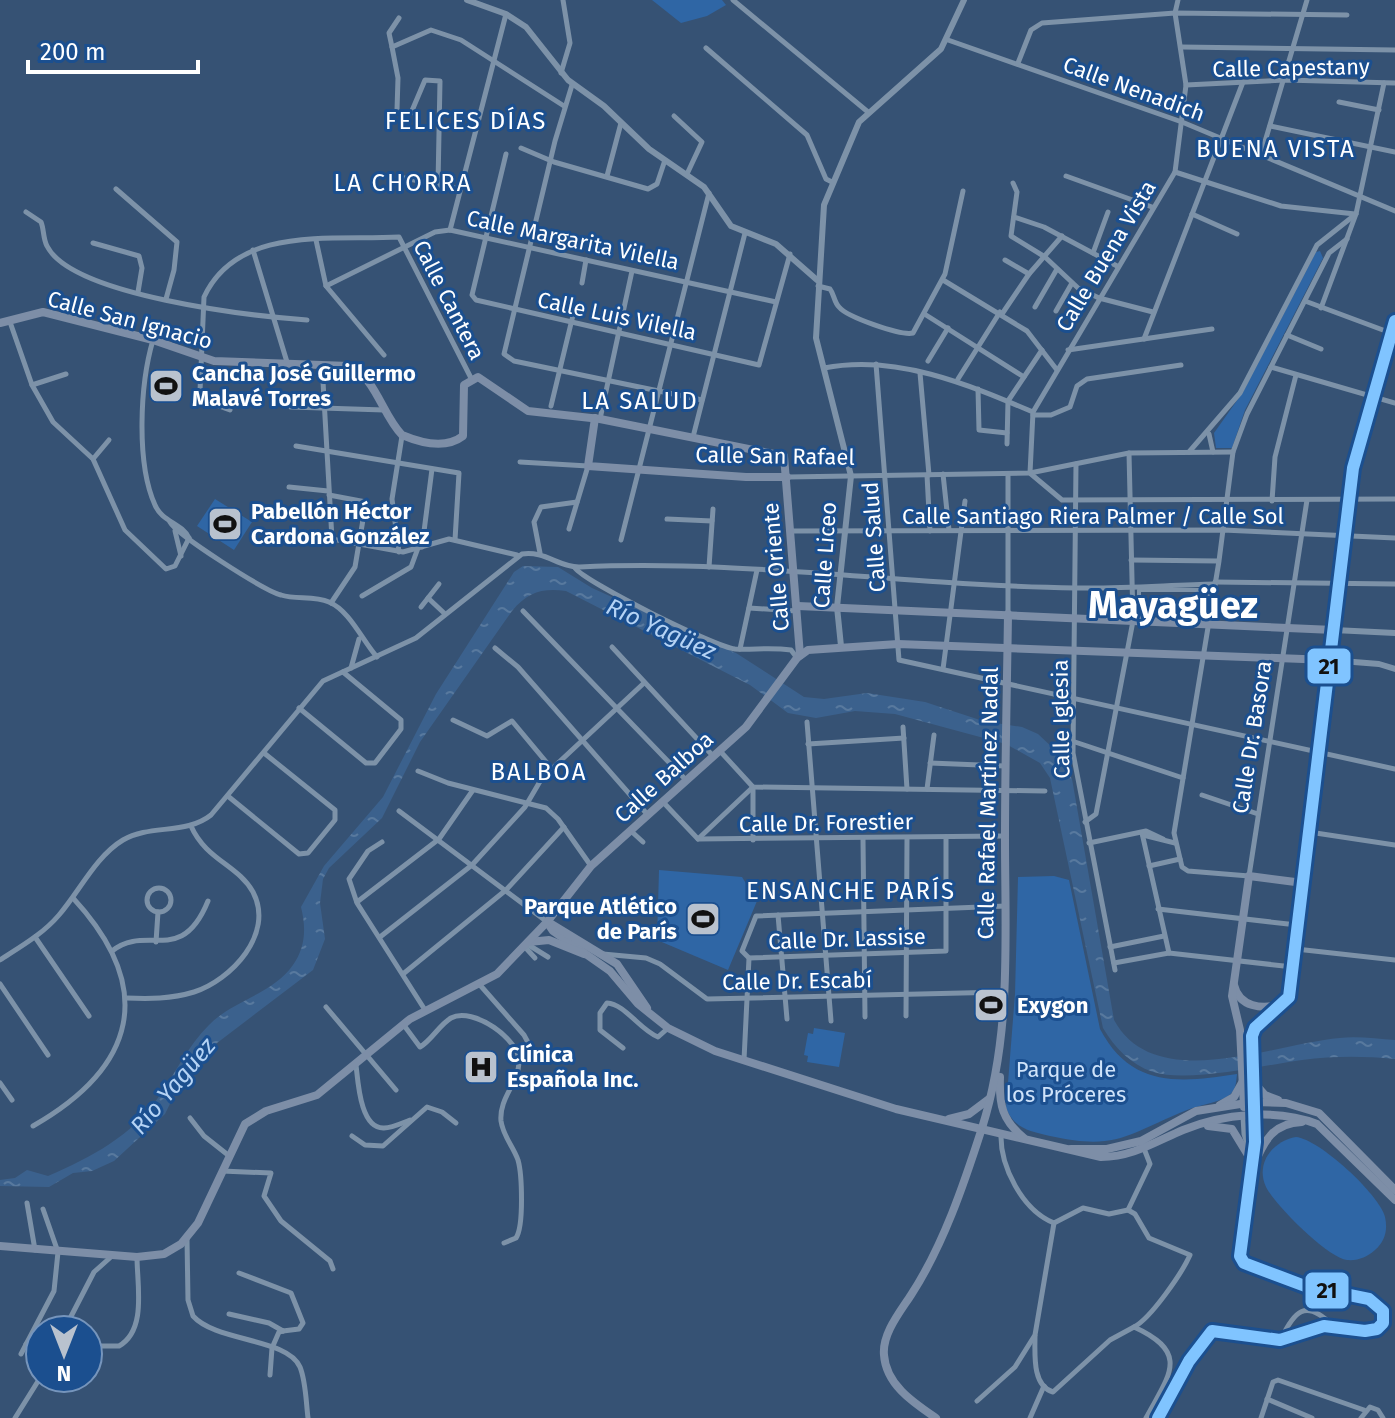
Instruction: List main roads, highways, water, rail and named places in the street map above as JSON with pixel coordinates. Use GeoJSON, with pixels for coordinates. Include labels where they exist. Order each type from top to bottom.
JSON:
{"type":"FeatureCollection","features":[{"type":"Feature","properties":{"kind":"main road","name":"Calle San Ignacio"},"geometry":{"type":"LineString","coordinates":[[5,322],[43,312],[153,340],[201,358],[225,363],[322,363],[358,370],[402,435],[437,444],[455,442],[463,436],[463,387],[471,378],[484,378],[528,411],[598,419]]}},
{"type":"Feature","properties":{"kind":"main road"},"geometry":{"type":"LineString","coordinates":[[1246,1048],[1255,1028],[1289,997],[1349,499],[1357,452],[1395,321]]}},
{"type":"Feature","properties":{"kind":"main road"},"geometry":{"type":"LineString","coordinates":[[598,419],[784,456],[787,477]]}},
{"type":"Feature","properties":{"kind":"main road","name":"Calle San Rafael"},"geometry":{"type":"LineString","coordinates":[[598,419],[588,466],[787,477]]}},
{"type":"Feature","properties":{"kind":"main road","name":"Calle Oriente"},"geometry":{"type":"LineString","coordinates":[[787,477],[796,572],[798,656]]}},
{"type":"Feature","properties":{"kind":"main road"},"geometry":{"type":"LineString","coordinates":[[798,608],[1008,614],[1334,630]]}},
{"type":"Feature","properties":{"kind":"main road","name":"Calle Rafael Martínez Nadal"},"geometry":{"type":"LineString","coordinates":[[936,1418],[897,1386],[887,1368],[885,1341],[925,1274],[981,1129],[1000,1065],[1005,992],[1008,614]]}},
{"type":"Feature","properties":{"kind":"main road"},"geometry":{"type":"LineString","coordinates":[[798,656],[841,646],[898,644],[1329,660]]}},
{"type":"Feature","properties":{"kind":"main road","name":"Calle Balboa"},"geometry":{"type":"LineString","coordinates":[[0,1246],[137,1257],[164,1254],[187,1239],[198,1223],[228,1155],[251,1118],[317,1095],[403,1024],[480,985],[552,924],[556,911],[591,866],[717,754],[756,712],[798,656]]}},
{"type":"Feature","properties":{"kind":"main road","name":"Calle Dr. Basora"},"geometry":{"type":"LineString","coordinates":[[1248,1103],[1246,1048],[1232,996],[1249,876],[1303,883]]}},
{"type":"Feature","properties":{"kind":"main road"},"geometry":{"type":"LineString","coordinates":[[556,911],[560,921],[600,948],[603,954]]}},
{"type":"Feature","properties":{"kind":"main road"},"geometry":{"type":"LineString","coordinates":[[552,924],[617,964],[647,1009]]}},
{"type":"Feature","properties":{"kind":"main road"},"geometry":{"type":"LineString","coordinates":[[552,924],[553,931],[592,956],[668,1028],[715,1051],[847,1095],[1083,1155],[1113,1157],[1197,1125],[1243,1116],[1301,1118],[1317,1124],[1395,1200]]}},
{"type":"Feature","properties":{"kind":"main road"},"geometry":{"type":"LineString","coordinates":[[526,944],[549,940],[592,956]]}},
{"type":"Feature","properties":{"kind":"main road"},"geometry":{"type":"LineString","coordinates":[[1233,981],[1236,994],[1249,1005],[1265,1008],[1284,1003]]}},
{"type":"Feature","properties":{"kind":"main road"},"geometry":{"type":"LineString","coordinates":[[1000,1065],[1002,1113],[1009,1126],[1025,1139]]}},
{"type":"Feature","properties":{"kind":"main road"},"geometry":{"type":"LineString","coordinates":[[1215,1107],[1234,1097],[1248,1080],[1265,1095],[1319,1113],[1395,1190]]}},
{"type":"Feature","properties":{"kind":"main road"},"geometry":{"type":"LineString","coordinates":[[938,1120],[969,1114],[990,1099]]}},
{"type":"Feature","properties":{"kind":"main road"},"geometry":{"type":"LineString","coordinates":[[1143,1145],[1196,1111],[1248,1103],[1286,1103]]}},
{"type":"Feature","properties":{"kind":"main road"},"geometry":{"type":"LineString","coordinates":[[1248,1103],[1254,1116]]}},
{"type":"Feature","properties":{"kind":"main road"},"geometry":{"type":"LineString","coordinates":[[1243,1116],[1248,1103]]}},
{"type":"Feature","properties":{"kind":"main road"},"geometry":{"type":"LineString","coordinates":[[1197,1125],[1232,1129],[1254,1165],[1271,1132],[1299,1122],[1317,1124]]}},
{"type":"Feature","properties":{"kind":"water","name":"Río Yagüez"},"geometry":{"type":"Polygon","coordinates":[[[523,566],[558,567],[592,588],[736,653],[804,697],[824,699],[867,693],[925,702],[983,721],[1022,727],[1038,734],[1055,750],[1072,779],[1114,1020],[1133,1043],[1157,1055],[1186,1060],[1249,1055],[1354,1037],[1395,1040],[1395,1059],[1325,1058],[1186,1075],[1153,1072],[1137,1065],[1118,1049],[1103,1028],[1050,778],[1040,763],[1006,744],[895,714],[855,711],[816,718],[788,713],[750,685],[566,591],[550,590],[524,599],[512,611],[420,742],[382,818],[329,868],[323,879],[320,903],[325,939],[313,970],[217,1043],[184,1075],[165,1114],[114,1161],[92,1171],[73,1173],[49,1187],[0,1186],[0,1180],[15,1178],[27,1170],[48,1176],[95,1153],[124,1134],[160,1095],[188,1050],[209,1025],[285,975],[300,951],[304,937],[301,907],[324,866],[383,797],[436,694],[514,572],[523,566]]]}},
{"type":"Feature","properties":{"kind":"place","name":"Cancha José Guillermo Malavé Torres"},"geometry":{"type":"Point","coordinates":[166,386]}},
{"type":"Feature","properties":{"kind":"place","name":"Pabellón Héctor Cardona González"},"geometry":{"type":"Point","coordinates":[225,524]}},
{"type":"Feature","properties":{"kind":"place","name":"Parque Atlético de París"},"geometry":{"type":"Point","coordinates":[703,919]}},
{"type":"Feature","properties":{"kind":"place","name":"Exygon"},"geometry":{"type":"Point","coordinates":[991,1005]}},
{"type":"Feature","properties":{"kind":"place","name":"Clínica Española Inc."},"geometry":{"type":"Point","coordinates":[481,1067]}},
{"type":"Feature","properties":{"kind":"district","name":"FELICES DÍAS"},"geometry":{"type":"Point","coordinates":[466,121]}},
{"type":"Feature","properties":{"kind":"district","name":"BUENA VISTA"},"geometry":{"type":"Point","coordinates":[1276,149]}},
{"type":"Feature","properties":{"kind":"district","name":"LA CHORRA"},"geometry":{"type":"Point","coordinates":[403,183]}},
{"type":"Feature","properties":{"kind":"district","name":"LA SALUD"},"geometry":{"type":"Point","coordinates":[640,401]}},
{"type":"Feature","properties":{"kind":"district","name":"Mayagüez"},"geometry":{"type":"Point","coordinates":[1173,605]}},
{"type":"Feature","properties":{"kind":"district","name":"BALBOA"},"geometry":{"type":"Point","coordinates":[539,772]}},
{"type":"Feature","properties":{"kind":"district","name":"ENSANCHE PARÍS"},"geometry":{"type":"Point","coordinates":[851,891]}},
{"type":"Feature","properties":{"kind":"park label","name":"Parque de los Próceres"},"geometry":{"type":"Point","coordinates":[1066,1082]}}]}
